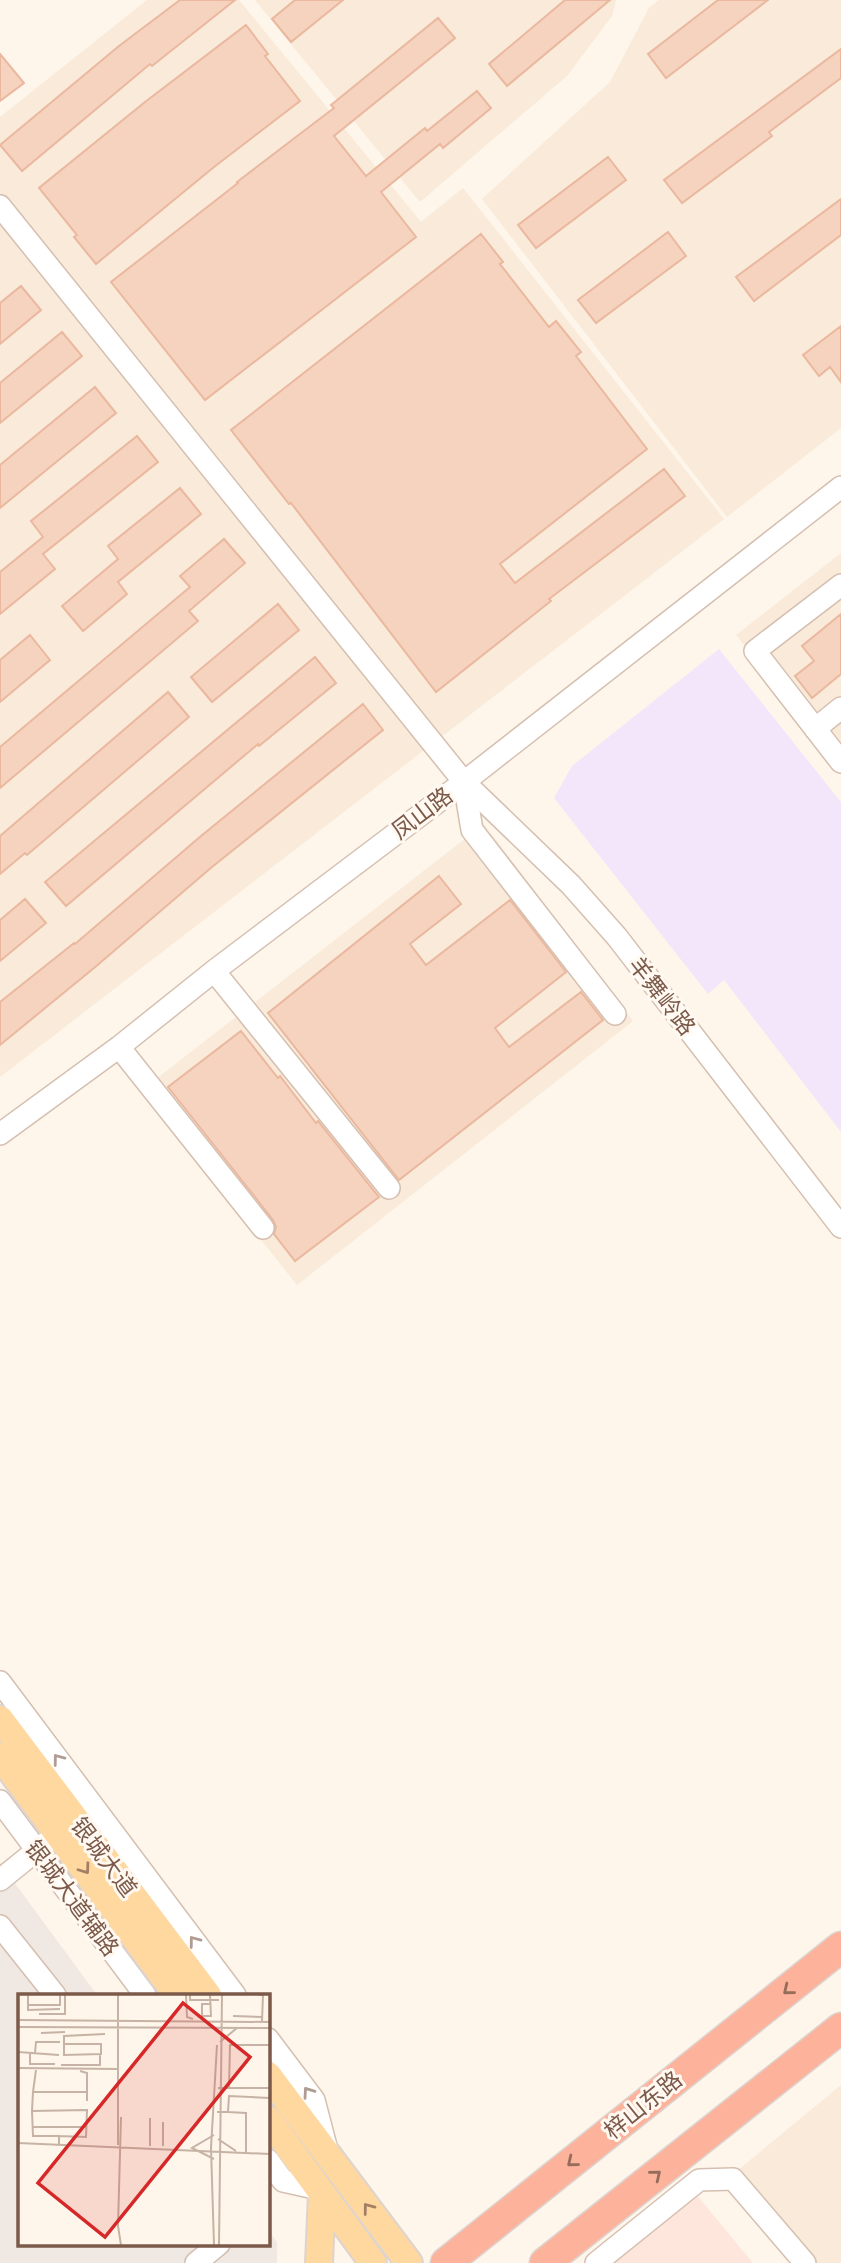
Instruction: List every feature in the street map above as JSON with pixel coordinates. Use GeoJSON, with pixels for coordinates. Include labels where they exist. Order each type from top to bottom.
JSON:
{"type":"FeatureCollection","features":[{"type":"Feature","properties":{"kind":"highway","name":"梓山东路"},"geometry":{"type":"LineString","coordinates":[[446,2263],[841,1947]]}},
{"type":"Feature","properties":{"kind":"highway"},"geometry":{"type":"LineString","coordinates":[[545,2263],[841,2028]]}},
{"type":"Feature","properties":{"kind":"main road","name":"银城大道"},"geometry":{"type":"LineString","coordinates":[[0,1719],[207,1994]]}},
{"type":"Feature","properties":{"kind":"main road","name":"银城大道"},"geometry":{"type":"LineString","coordinates":[[0,1756],[176,1994]]}},
{"type":"Feature","properties":{"kind":"main road"},"geometry":{"type":"LineString","coordinates":[[270,2078],[409,2263]]}},
{"type":"Feature","properties":{"kind":"main road"},"geometry":{"type":"LineString","coordinates":[[270,2122],[373,2263]]}},
{"type":"Feature","properties":{"kind":"main road"},"geometry":{"type":"LineString","coordinates":[[319,2263],[320,2191]]}},
{"type":"Feature","properties":{"kind":"street","name":"羊舞岭路"},"geometry":{"type":"LineString","coordinates":[[0,205],[464,782],[571,885],[617,937],[841,1227]]}},
{"type":"Feature","properties":{"kind":"street","name":"凤山路"},"geometry":{"type":"LineString","coordinates":[[0,1134],[119,1048],[214,971],[464,782],[841,487]]}},
{"type":"Feature","properties":{"kind":"street"},"geometry":{"type":"LineString","coordinates":[[841,585],[755,651],[841,762]]}},
{"type":"Feature","properties":{"kind":"street"},"geometry":{"type":"LineString","coordinates":[[815,729],[841,708]]}},
{"type":"Feature","properties":{"kind":"street"},"geometry":{"type":"LineString","coordinates":[[464,782],[472,830],[615,1014]]}},
{"type":"Feature","properties":{"kind":"street"},"geometry":{"type":"LineString","coordinates":[[214,971],[388,1188]]}},
{"type":"Feature","properties":{"kind":"street"},"geometry":{"type":"LineString","coordinates":[[119,1048],[263,1228]]}},
{"type":"Feature","properties":{"kind":"street"},"geometry":{"type":"LineString","coordinates":[[0,1682],[234,1994]]}},
{"type":"Feature","properties":{"kind":"street","name":"银城大道辅路"},"geometry":{"type":"LineString","coordinates":[[0,1801],[144,1994]]}},
{"type":"Feature","properties":{"kind":"street"},"geometry":{"type":"LineString","coordinates":[[0,1880],[59,1833]]}},
{"type":"Feature","properties":{"kind":"street"},"geometry":{"type":"LineString","coordinates":[[0,1926],[54,1994]]}},
{"type":"Feature","properties":{"kind":"street"},"geometry":{"type":"LineString","coordinates":[[270,2042],[314,2100],[328,2155]]}},
{"type":"Feature","properties":{"kind":"street"},"geometry":{"type":"LineString","coordinates":[[270,2163],[284,2181],[320,2191]]}},
{"type":"Feature","properties":{"kind":"street"},"geometry":{"type":"LineString","coordinates":[[596,2263],[699,2180],[733,2179],[805,2263]]}},
{"type":"Feature","properties":{"kind":"street"},"geometry":{"type":"LineString","coordinates":[[195,2263],[216,2246]]}},
{"type":"Feature","properties":{"kind":"shaded area"},"geometry":{"type":"Polygon","coordinates":[[[147,0],[239,0],[421,222],[463,188],[724,519],[0,1077],[0,117],[147,0]]]}},
{"type":"Feature","properties":{"kind":"shaded area"},"geometry":{"type":"Polygon","coordinates":[[[255,0],[616,0],[612,16],[567,76],[420,202],[255,0]]]}},
{"type":"Feature","properties":{"kind":"shaded area"},"geometry":{"type":"Polygon","coordinates":[[[659,0],[841,0],[841,428],[727,517],[482,199],[610,82],[649,8],[659,0]]]}},
{"type":"Feature","properties":{"kind":"shaded area"},"geometry":{"type":"Polygon","coordinates":[[[841,553],[841,763],[736,635],[841,553]]]}},
{"type":"Feature","properties":{"kind":"shaded area"},"geometry":{"type":"Polygon","coordinates":[[[719,649],[841,802],[841,1132],[724,980],[708,994],[554,798],[572,766],[719,649]]]}},
{"type":"Feature","properties":{"kind":"shaded area"},"geometry":{"type":"Polygon","coordinates":[[[484,824],[633,1021],[297,1285],[142,1090],[484,824]]]}},
{"type":"Feature","properties":{"kind":"shaded area"},"geometry":{"type":"Polygon","coordinates":[[[0,1863],[96,1994],[18,1994],[18,2246],[270,2246],[270,2233],[277,2242],[277,2263],[0,2263],[0,1863]]]}},
{"type":"Feature","properties":{"kind":"shaded area"},"geometry":{"type":"Polygon","coordinates":[[[841,2085],[841,2263],[816,2263],[737,2171],[841,2085]]]}},
{"type":"Feature","properties":{"kind":"shaded area"},"geometry":{"type":"Polygon","coordinates":[[[695,2193],[753,2263],[609,2263],[695,2193]]]}},
{"type":"Feature","properties":{"kind":"building"},"geometry":{"type":"Polygon","coordinates":[[[180,0],[235,0],[152,66],[150,64],[22,171],[0,145],[119,46],[180,0]]]}},
{"type":"Feature","properties":{"kind":"building"},"geometry":{"type":"Polygon","coordinates":[[[295,0],[343,0],[291,42],[272,19],[295,0]]]}},
{"type":"Feature","properties":{"kind":"building"},"geometry":{"type":"Polygon","coordinates":[[[565,0],[610,0],[507,86],[489,64],[565,0]]]}},
{"type":"Feature","properties":{"kind":"building"},"geometry":{"type":"Polygon","coordinates":[[[718,0],[768,0],[666,78],[648,54],[718,0]]]}},
{"type":"Feature","properties":{"kind":"building"},"geometry":{"type":"Polygon","coordinates":[[[438,18],[455,38],[334,136],[366,176],[425,128],[427,131],[477,91],[491,108],[443,148],[440,144],[381,192],[416,237],[205,400],[111,282],[334,108],[331,105],[438,18]]]}},
{"type":"Feature","properties":{"kind":"building"},"geometry":{"type":"Polygon","coordinates":[[[246,25],[268,54],[265,56],[300,101],[214,167],[96,264],[74,237],[77,235],[39,188],[246,25]]]}},
{"type":"Feature","properties":{"kind":"building"},"geometry":{"type":"Polygon","coordinates":[[[841,49],[841,78],[769,132],[772,136],[682,203],[664,180],[841,49]]]}},
{"type":"Feature","properties":{"kind":"building"},"geometry":{"type":"Polygon","coordinates":[[[0,54],[24,83],[0,101],[0,54]]]}},
{"type":"Feature","properties":{"kind":"building"},"geometry":{"type":"Polygon","coordinates":[[[608,157],[626,180],[536,248],[518,225],[608,157]]]}},
{"type":"Feature","properties":{"kind":"building"},"geometry":{"type":"Polygon","coordinates":[[[841,199],[841,235],[754,301],[736,277],[841,199]]]}},
{"type":"Feature","properties":{"kind":"building"},"geometry":{"type":"Polygon","coordinates":[[[668,232],[686,256],[596,323],[578,300],[668,232]]]}},
{"type":"Feature","properties":{"kind":"building"},"geometry":{"type":"Polygon","coordinates":[[[481,234],[503,262],[500,264],[549,327],[556,321],[581,352],[576,356],[647,449],[500,564],[515,583],[664,469],[685,496],[549,599],[551,601],[436,692],[291,503],[289,504],[231,430],[481,234]]]}},
{"type":"Feature","properties":{"kind":"building"},"geometry":{"type":"Polygon","coordinates":[[[21,286],[41,310],[0,344],[0,303],[21,286]]]}},
{"type":"Feature","properties":{"kind":"building"},"geometry":{"type":"Polygon","coordinates":[[[841,326],[841,382],[830,367],[819,376],[803,355],[841,326]]]}},
{"type":"Feature","properties":{"kind":"building"},"geometry":{"type":"Polygon","coordinates":[[[62,332],[82,356],[0,423],[0,383],[62,332]]]}},
{"type":"Feature","properties":{"kind":"building"},"geometry":{"type":"Polygon","coordinates":[[[95,387],[116,413],[0,508],[0,465],[95,387]]]}},
{"type":"Feature","properties":{"kind":"building"},"geometry":{"type":"Polygon","coordinates":[[[137,436],[158,462],[43,554],[55,569],[0,614],[0,572],[43,537],[31,521],[137,436]]]}},
{"type":"Feature","properties":{"kind":"building"},"geometry":{"type":"Polygon","coordinates":[[[180,488],[201,514],[118,582],[127,594],[83,631],[62,606],[118,559],[108,546],[180,488]]]}},
{"type":"Feature","properties":{"kind":"building"},"geometry":{"type":"Polygon","coordinates":[[[224,539],[245,563],[189,611],[198,621],[0,788],[0,747],[190,587],[180,576],[224,539]]]}},
{"type":"Feature","properties":{"kind":"building"},"geometry":{"type":"Polygon","coordinates":[[[278,604],[299,630],[212,702],[191,677],[278,604]]]}},
{"type":"Feature","properties":{"kind":"building"},"geometry":{"type":"Polygon","coordinates":[[[841,614],[841,674],[812,698],[795,676],[814,661],[802,646],[841,614]]]}},
{"type":"Feature","properties":{"kind":"building"},"geometry":{"type":"Polygon","coordinates":[[[30,635],[50,660],[0,702],[0,660],[30,635]]]}},
{"type":"Feature","properties":{"kind":"building"},"geometry":{"type":"Polygon","coordinates":[[[315,657],[336,683],[259,746],[258,744],[66,906],[45,882],[315,657]]]}},
{"type":"Feature","properties":{"kind":"building"},"geometry":{"type":"Polygon","coordinates":[[[168,692],[189,717],[27,855],[25,853],[0,874],[0,836],[168,692]]]}},
{"type":"Feature","properties":{"kind":"building"},"geometry":{"type":"Polygon","coordinates":[[[363,704],[383,730],[212,867],[0,1045],[0,1002],[75,944],[201,836],[363,704]]]}},
{"type":"Feature","properties":{"kind":"building"},"geometry":{"type":"Polygon","coordinates":[[[439,876],[461,904],[410,944],[426,965],[510,900],[566,972],[495,1028],[509,1047],[581,992],[603,1020],[399,1180],[268,1013],[439,876]]]}},
{"type":"Feature","properties":{"kind":"building"},"geometry":{"type":"Polygon","coordinates":[[[25,899],[46,923],[0,961],[0,920],[25,899]]]}},
{"type":"Feature","properties":{"kind":"building"},"geometry":{"type":"Polygon","coordinates":[[[241,1031],[379,1197],[295,1261],[274,1234],[276,1227],[273,1220],[168,1087],[241,1031]]]}}]}
